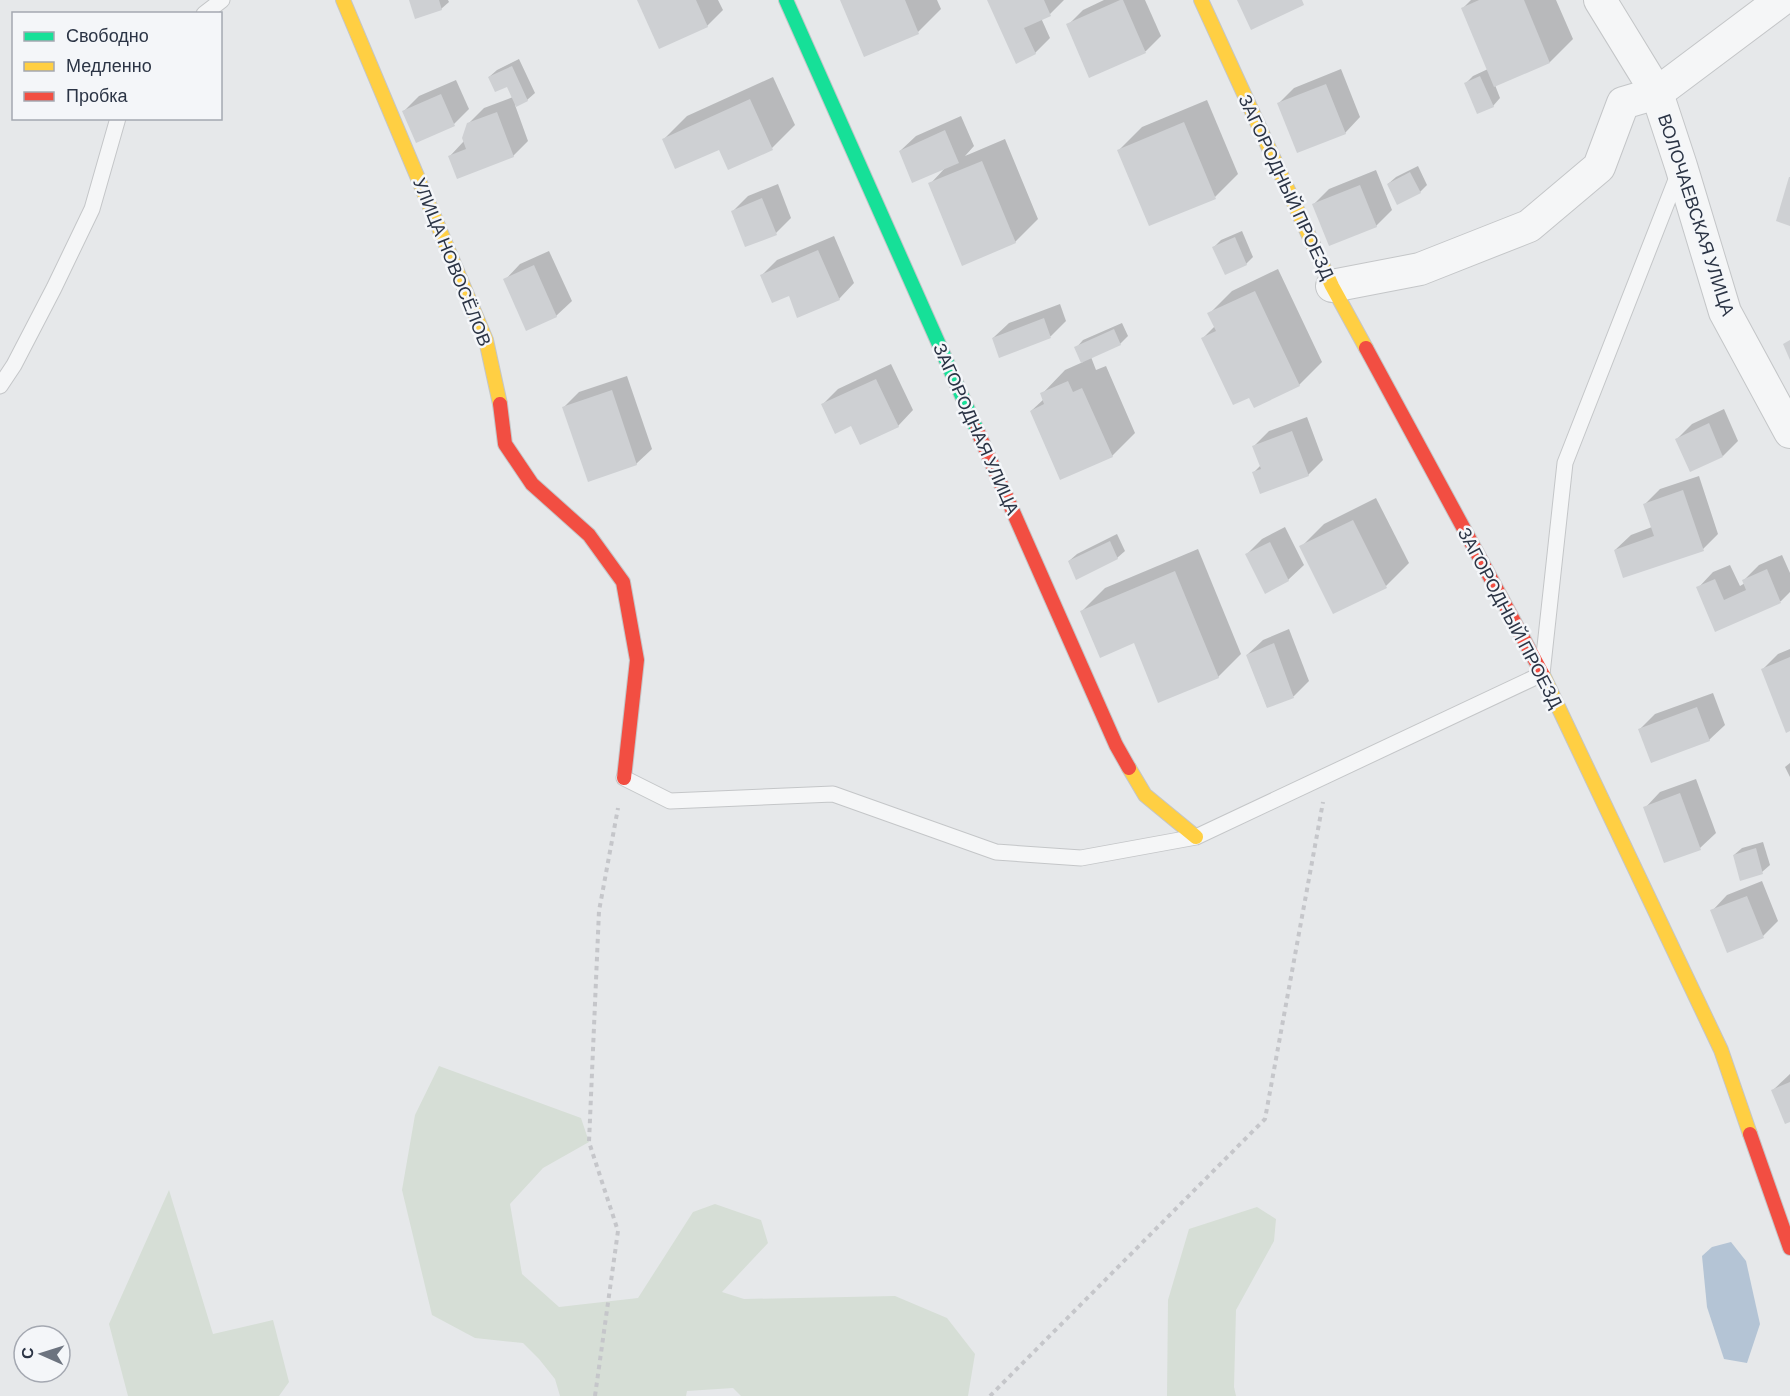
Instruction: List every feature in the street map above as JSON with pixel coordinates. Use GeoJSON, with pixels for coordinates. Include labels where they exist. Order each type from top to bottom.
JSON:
{"type":"FeatureCollection","features":[{"type":"Feature","properties":{"kind":"street","name":"УЛИЦА НОВОСЁЛОВ"},"geometry":{"type":"LineString","coordinates":[[343,0],[486,340],[498,391],[505,444],[532,484],[589,535],[623,582],[637,660],[624,778]]}},
{"type":"Feature","properties":{"kind":"street","name":"ЗАГОРОДНАЯ УЛИЦА"},"geometry":{"type":"LineString","coordinates":[[786,0],[1116,745],[1145,795],[1196,837]]}},
{"type":"Feature","properties":{"kind":"street","name":"ЗАГОРОДНЫЙ ПРОЕЗД"},"geometry":{"type":"LineString","coordinates":[[1201,0],[1332,286],[1542,674],[1721,1050],[1790,1248]]}},
{"type":"Feature","properties":{"kind":"street","name":"ВОЛОЧАЕВСКАЯ УЛИЦА"},"geometry":{"type":"LineString","coordinates":[[1600,0],[1657,93],[1725,312],[1790,432]]}},
{"type":"Feature","properties":{"kind":"street"},"geometry":{"type":"LineString","coordinates":[[1332,286],[1420,269],[1529,226],[1599,167],[1623,103],[1657,93],[1780,0]]}},
{"type":"Feature","properties":{"kind":"lane"},"geometry":{"type":"LineString","coordinates":[[207,12],[222,0]]}},
{"type":"Feature","properties":{"kind":"lane"},"geometry":{"type":"LineString","coordinates":[[0,386],[14,365],[92,209],[117,120]]}},
{"type":"Feature","properties":{"kind":"lane"},"geometry":{"type":"LineString","coordinates":[[624,778],[670,801],[833,794],[996,852],[1081,858],[1196,837],[1542,674],[1564,463],[1681,166]]}},
{"type":"Feature","properties":{"kind":"path"},"geometry":{"type":"LineString","coordinates":[[990,1396],[1265,1119],[1328,775]]}},
{"type":"Feature","properties":{"kind":"path"},"geometry":{"type":"LineString","coordinates":[[595,1396],[618,1231],[589,1142],[598,922],[624,778]]}},
{"type":"Feature","properties":{"kind":"shaded area"},"geometry":{"type":"Polygon","coordinates":[[[439,1066],[581,1118],[589,1142],[543,1168],[510,1204],[522,1274],[559,1307],[638,1298],[693,1212],[715,1204],[761,1220],[768,1243],[722,1292],[744,1299],[895,1296],[947,1318],[975,1354],[968,1396],[741,1396],[733,1388],[687,1391],[686,1396],[560,1396],[555,1379],[523,1343],[475,1338],[432,1315],[402,1190],[415,1115],[439,1066]]]}},
{"type":"Feature","properties":{"kind":"shaded area"},"geometry":{"type":"Polygon","coordinates":[[[169,1190],[213,1334],[273,1320],[289,1382],[279,1396],[128,1396],[109,1324],[169,1190]]]}},
{"type":"Feature","properties":{"kind":"shaded area"},"geometry":{"type":"Polygon","coordinates":[[[1257,1207],[1276,1219],[1274,1241],[1236,1310],[1234,1387],[1236,1396],[1167,1396],[1168,1300],[1189,1229],[1257,1207]]]}},
{"type":"Feature","properties":{"kind":"water"},"geometry":{"type":"Polygon","coordinates":[[[1731,1242],[1746,1261],[1760,1324],[1747,1363],[1724,1359],[1707,1307],[1702,1256],[1712,1247],[1731,1242]]]}},
{"type":"Feature","properties":{"kind":"building"},"geometry":{"type":"Polygon","coordinates":[[[409,0],[439,0],[442,10],[415,19],[409,0]]]}},
{"type":"Feature","properties":{"kind":"building"},"geometry":{"type":"Polygon","coordinates":[[[637,0],[696,0],[708,27],[659,49],[637,0]]]}},
{"type":"Feature","properties":{"kind":"building"},"geometry":{"type":"Polygon","coordinates":[[[840,0],[905,0],[919,34],[864,57],[840,0]]]}},
{"type":"Feature","properties":{"kind":"building"},"geometry":{"type":"Polygon","coordinates":[[[987,0],[1044,0],[1051,16],[1024,28],[1036,54],[1016,64],[987,0]]]}},
{"type":"Feature","properties":{"kind":"building"},"geometry":{"type":"Polygon","coordinates":[[[1123,0],[1146,53],[1089,78],[1066,24],[1123,0]]]}},
{"type":"Feature","properties":{"kind":"building"},"geometry":{"type":"Polygon","coordinates":[[[1237,0],[1302,0],[1304,5],[1251,30],[1237,0]]]}},
{"type":"Feature","properties":{"kind":"building"},"geometry":{"type":"Polygon","coordinates":[[[1479,0],[1524,0],[1550,63],[1494,87],[1461,8],[1479,0]]]}},
{"type":"Feature","properties":{"kind":"building"},"geometry":{"type":"Polygon","coordinates":[[[512,66],[528,101],[516,107],[507,87],[495,92],[488,77],[512,66]]]}},
{"type":"Feature","properties":{"kind":"building"},"geometry":{"type":"Polygon","coordinates":[[[1480,76],[1494,107],[1477,114],[1464,83],[1480,76]]]}},
{"type":"Feature","properties":{"kind":"building"},"geometry":{"type":"Polygon","coordinates":[[[1326,84],[1346,134],[1297,153],[1277,103],[1326,84]]]}},
{"type":"Feature","properties":{"kind":"building"},"geometry":{"type":"Polygon","coordinates":[[[441,94],[455,126],[416,143],[402,111],[441,94]]]}},
{"type":"Feature","properties":{"kind":"building"},"geometry":{"type":"Polygon","coordinates":[[[750,99],[773,150],[728,170],[719,150],[675,169],[662,139],[750,99]]]}},
{"type":"Feature","properties":{"kind":"building"},"geometry":{"type":"Polygon","coordinates":[[[497,112],[514,157],[457,179],[448,156],[466,149],[462,138],[467,123],[497,112]]]}},
{"type":"Feature","properties":{"kind":"building"},"geometry":{"type":"Polygon","coordinates":[[[1184,122],[1216,199],[1149,226],[1117,150],[1184,122]]]}},
{"type":"Feature","properties":{"kind":"building"},"geometry":{"type":"Polygon","coordinates":[[[945,130],[959,163],[912,183],[899,151],[945,130]]]}},
{"type":"Feature","properties":{"kind":"building"},"geometry":{"type":"Polygon","coordinates":[[[982,161],[1016,243],[962,266],[928,183],[982,161]]]}},
{"type":"Feature","properties":{"kind":"building"},"geometry":{"type":"Polygon","coordinates":[[[1410,172],[1421,193],[1397,205],[1387,184],[1410,172]]]}},
{"type":"Feature","properties":{"kind":"building"},"geometry":{"type":"Polygon","coordinates":[[[1790,177],[1790,226],[1776,221],[1790,177]]]}},
{"type":"Feature","properties":{"kind":"building"},"geometry":{"type":"Polygon","coordinates":[[[1360,185],[1377,227],[1329,246],[1312,204],[1360,185]]]}},
{"type":"Feature","properties":{"kind":"building"},"geometry":{"type":"Polygon","coordinates":[[[762,198],[777,235],[745,247],[731,211],[762,198]]]}},
{"type":"Feature","properties":{"kind":"building"},"geometry":{"type":"Polygon","coordinates":[[[1235,237],[1247,265],[1225,275],[1212,247],[1235,237]]]}},
{"type":"Feature","properties":{"kind":"building"},"geometry":{"type":"Polygon","coordinates":[[[818,250],[840,300],[797,318],[789,296],[772,303],[760,275],[818,250]]]}},
{"type":"Feature","properties":{"kind":"building"},"geometry":{"type":"Polygon","coordinates":[[[534,265],[557,317],[526,331],[503,279],[534,265]]]}},
{"type":"Feature","properties":{"kind":"building"},"geometry":{"type":"Polygon","coordinates":[[[1255,291],[1300,386],[1254,408],[1249,398],[1233,405],[1201,338],[1216,331],[1207,313],[1255,291]]]}},
{"type":"Feature","properties":{"kind":"building"},"geometry":{"type":"Polygon","coordinates":[[[1044,318],[1051,338],[999,358],[992,338],[1044,318]]]}},
{"type":"Feature","properties":{"kind":"building"},"geometry":{"type":"Polygon","coordinates":[[[1114,329],[1121,345],[1081,363],[1074,347],[1114,329]]]}},
{"type":"Feature","properties":{"kind":"building"},"geometry":{"type":"Polygon","coordinates":[[[1790,340],[1790,360],[1783,344],[1790,340]]]}},
{"type":"Feature","properties":{"kind":"building"},"geometry":{"type":"Polygon","coordinates":[[[876,379],[899,427],[860,445],[851,426],[835,434],[821,404],[876,379]]]}},
{"type":"Feature","properties":{"kind":"building"},"geometry":{"type":"Polygon","coordinates":[[[1068,381],[1073,392],[1082,388],[1113,457],[1060,480],[1030,411],[1044,404],[1040,393],[1068,381]]]}},
{"type":"Feature","properties":{"kind":"building"},"geometry":{"type":"Polygon","coordinates":[[[612,390],[637,465],[588,482],[562,407],[612,390]]]}},
{"type":"Feature","properties":{"kind":"building"},"geometry":{"type":"Polygon","coordinates":[[[1709,423],[1723,457],[1690,472],[1675,439],[1709,423]]]}},
{"type":"Feature","properties":{"kind":"building"},"geometry":{"type":"Polygon","coordinates":[[[1292,431],[1309,476],[1260,494],[1252,472],[1261,469],[1252,446],[1292,431]]]}},
{"type":"Feature","properties":{"kind":"building"},"geometry":{"type":"Polygon","coordinates":[[[1683,490],[1704,551],[1623,578],[1614,550],[1654,536],[1643,504],[1683,490]]]}},
{"type":"Feature","properties":{"kind":"building"},"geometry":{"type":"Polygon","coordinates":[[[1353,520],[1387,588],[1333,614],[1299,546],[1353,520]]]}},
{"type":"Feature","properties":{"kind":"building"},"geometry":{"type":"Polygon","coordinates":[[[1110,541],[1118,559],[1076,580],[1068,561],[1110,541]]]}},
{"type":"Feature","properties":{"kind":"building"},"geometry":{"type":"Polygon","coordinates":[[[1270,542],[1289,581],[1265,594],[1245,554],[1270,542]]]}},
{"type":"Feature","properties":{"kind":"building"},"geometry":{"type":"Polygon","coordinates":[[[1767,569],[1781,603],[1715,632],[1696,587],[1715,579],[1724,600],[1746,590],[1742,580],[1767,569]]]}},
{"type":"Feature","properties":{"kind":"building"},"geometry":{"type":"Polygon","coordinates":[[[1175,571],[1219,678],[1158,703],[1134,643],[1100,658],[1080,611],[1175,571]]]}},
{"type":"Feature","properties":{"kind":"building"},"geometry":{"type":"Polygon","coordinates":[[[1274,643],[1294,698],[1267,708],[1246,655],[1274,643]]]}},
{"type":"Feature","properties":{"kind":"building"},"geometry":{"type":"Polygon","coordinates":[[[1790,657],[1790,731],[1786,733],[1761,669],[1790,657]]]}},
{"type":"Feature","properties":{"kind":"building"},"geometry":{"type":"Polygon","coordinates":[[[1697,707],[1710,741],[1651,763],[1638,729],[1697,707]]]}},
{"type":"Feature","properties":{"kind":"building"},"geometry":{"type":"Polygon","coordinates":[[[1680,793],[1701,850],[1664,863],[1643,807],[1680,793]]]}},
{"type":"Feature","properties":{"kind":"building"},"geometry":{"type":"Polygon","coordinates":[[[1756,848],[1763,874],[1740,881],[1733,855],[1756,848]]]}},
{"type":"Feature","properties":{"kind":"building"},"geometry":{"type":"Polygon","coordinates":[[[1747,896],[1764,938],[1727,953],[1710,910],[1747,896]]]}},
{"type":"Feature","properties":{"kind":"building"},"geometry":{"type":"Polygon","coordinates":[[[1790,1082],[1790,1122],[1785,1124],[1771,1090],[1790,1082]]]}},
{"type":"Feature","properties":{"kind":"traffic: fast"},"geometry":{"type":"LineString","coordinates":[[786,0],[977,430]]}},
{"type":"Feature","properties":{"kind":"traffic: slow"},"geometry":{"type":"LineString","coordinates":[[343,0],[486,340],[500,404]]}},
{"type":"Feature","properties":{"kind":"traffic: slow"},"geometry":{"type":"LineString","coordinates":[[1201,0],[1332,286],[1366,348]]}},
{"type":"Feature","properties":{"kind":"traffic: slow"},"geometry":{"type":"LineString","coordinates":[[1543,675],[1721,1050],[1750,1134]]}},
{"type":"Feature","properties":{"kind":"traffic: slow"},"geometry":{"type":"LineString","coordinates":[[1129,768],[1145,795],[1196,837]]}},
{"type":"Feature","properties":{"kind":"traffic: jam"},"geometry":{"type":"LineString","coordinates":[[1366,348],[1543,675]]}},
{"type":"Feature","properties":{"kind":"traffic: jam"},"geometry":{"type":"LineString","coordinates":[[500,404],[505,444],[532,484],[589,535],[623,582],[637,660],[624,778]]}},
{"type":"Feature","properties":{"kind":"traffic: jam"},"geometry":{"type":"LineString","coordinates":[[977,430],[1116,745],[1129,768]]}},
{"type":"Feature","properties":{"kind":"traffic: jam"},"geometry":{"type":"LineString","coordinates":[[1750,1134],[1790,1248]]}}]}
